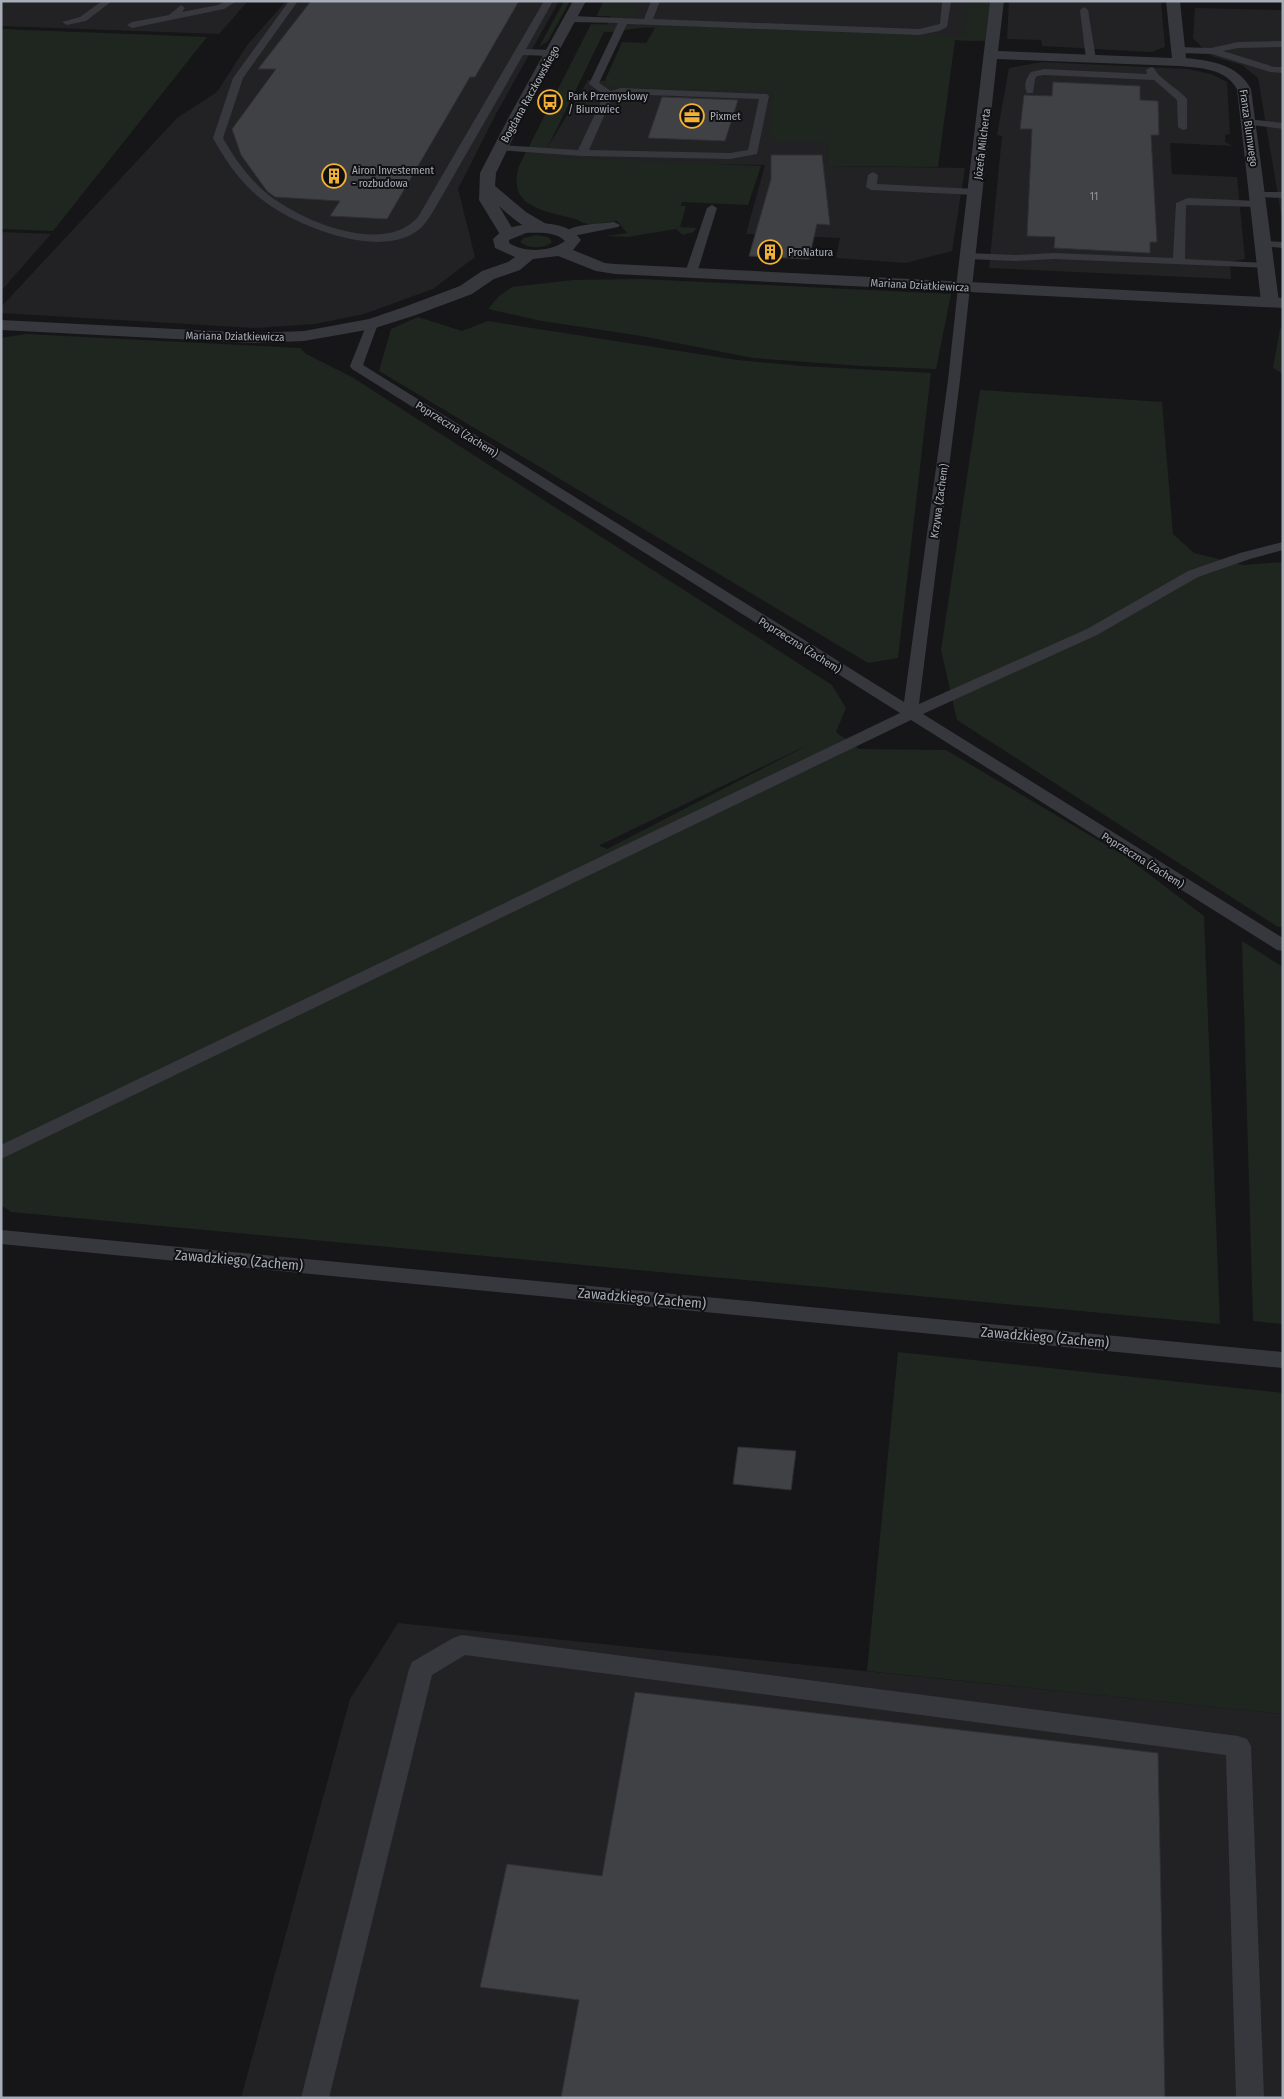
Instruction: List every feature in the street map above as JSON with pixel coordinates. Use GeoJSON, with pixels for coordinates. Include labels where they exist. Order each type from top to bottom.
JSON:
{"type":"FeatureCollection","features":[{"type":"Feature","properties":{"kind":"street","name":"Bogdana Raczkowskiego"},"geometry":{"type":"LineString","coordinates":[[509,242],[487,200],[488,173],[580,1]]}},
{"type":"Feature","properties":{"kind":"street","name":"Józefa Milcherta"},"geometry":{"type":"LineString","coordinates":[[964,287],[997,1]]}},
{"type":"Feature","properties":{"kind":"street"},"geometry":{"type":"LineString","coordinates":[[1173,1],[1179,56]]}},
{"type":"Feature","properties":{"kind":"street","name":"Franza Blumwego"},"geometry":{"type":"LineString","coordinates":[[992,55],[1149,61],[1179,56],[1216,68],[1237,78],[1244,89],[1266,266],[1276,302]]}},
{"type":"Feature","properties":{"kind":"street"},"geometry":{"type":"LineString","coordinates":[[488,189],[517,214],[542,228]]}},
{"type":"Feature","properties":{"kind":"street"},"geometry":{"type":"LineString","coordinates":[[526,228],[560,230],[568,234],[573,240],[572,243],[560,251],[529,254],[509,242],[526,228]]}},
{"type":"Feature","properties":{"kind":"street","name":"Mariana Dziatkiewicza"},"geometry":{"type":"LineString","coordinates":[[488,275],[492,264],[509,242]]}},
{"type":"Feature","properties":{"kind":"street","name":"Mariana Dziatkiewicza"},"geometry":{"type":"LineString","coordinates":[[560,251],[602,267],[615,269],[1276,302]]}},
{"type":"Feature","properties":{"kind":"street","name":"Mariana Dziatkiewicza"},"geometry":{"type":"LineString","coordinates":[[1,325],[253,338],[304,336],[372,324],[466,290],[488,275],[514,266],[529,254]]}},
{"type":"Feature","properties":{"kind":"lane"},"geometry":{"type":"LineString","coordinates":[[67,22],[83,19],[108,1]]}},
{"type":"Feature","properties":{"kind":"lane"},"geometry":{"type":"LineString","coordinates":[[172,17],[187,1]]}},
{"type":"Feature","properties":{"kind":"lane"},"geometry":{"type":"LineString","coordinates":[[132,25],[221,7],[233,1]]}},
{"type":"Feature","properties":{"kind":"lane"},"geometry":{"type":"LineString","coordinates":[[294,1],[238,78],[218,138],[232,163],[263,196],[296,216],[345,235],[361,238],[379,238],[406,233],[416,226],[429,210],[549,1]]}},
{"type":"Feature","properties":{"kind":"lane"},"geometry":{"type":"LineString","coordinates":[[647,22],[656,1]]}},
{"type":"Feature","properties":{"kind":"lane"},"geometry":{"type":"LineString","coordinates":[[571,19],[919,32],[936,29],[944,25],[947,2],[945,1]]}},
{"type":"Feature","properties":{"kind":"lane"},"geometry":{"type":"LineString","coordinates":[[1084,10],[1091,59]]}},
{"type":"Feature","properties":{"kind":"lane"},"geometry":{"type":"LineString","coordinates":[[500,148],[582,154],[730,156],[753,152],[764,96],[621,91],[609,94],[594,84],[624,21]]}},
{"type":"Feature","properties":{"kind":"lane"},"geometry":{"type":"LineString","coordinates":[[1179,56],[1238,45],[1283,44]]}},
{"type":"Feature","properties":{"kind":"lane"},"geometry":{"type":"LineString","coordinates":[[1212,51],[1273,70],[1283,70]]}},
{"type":"Feature","properties":{"kind":"lane"},"geometry":{"type":"LineString","coordinates":[[520,52],[552,53]]}},
{"type":"Feature","properties":{"kind":"lane"},"geometry":{"type":"LineString","coordinates":[[1149,61],[1151,73],[1182,99],[1183,127]]}},
{"type":"Feature","properties":{"kind":"lane"},"geometry":{"type":"LineString","coordinates":[[1030,91],[1030,79],[1034,74],[1044,72],[1157,77]]}},
{"type":"Feature","properties":{"kind":"lane"},"geometry":{"type":"LineString","coordinates":[[582,154],[609,94]]}},
{"type":"Feature","properties":{"kind":"lane"},"geometry":{"type":"LineString","coordinates":[[1248,122],[1283,126]]}},
{"type":"Feature","properties":{"kind":"lane"},"geometry":{"type":"LineString","coordinates":[[873,175],[871,187],[976,192]]}},
{"type":"Feature","properties":{"kind":"lane"},"geometry":{"type":"LineString","coordinates":[[1179,262],[1181,203],[1188,201],[1259,199],[1283,195]]}},
{"type":"Feature","properties":{"kind":"lane"},"geometry":{"type":"LineString","coordinates":[[691,274],[712,208]]}},
{"type":"Feature","properties":{"kind":"lane"},"geometry":{"type":"LineString","coordinates":[[568,234],[580,230],[614,226]]}},
{"type":"Feature","properties":{"kind":"lane"},"geometry":{"type":"LineString","coordinates":[[1264,244],[1283,245]]}},
{"type":"Feature","properties":{"kind":"lane"},"geometry":{"type":"LineString","coordinates":[[968,256],[1015,258],[1054,256],[1266,266]]}},
{"type":"Feature","properties":{"kind":"lane","name":"Krzywa (Zachem)"},"geometry":{"type":"LineString","coordinates":[[910,714],[954,380],[964,287]]}},
{"type":"Feature","properties":{"kind":"lane","name":"Poprzeczna (Zachem)"},"geometry":{"type":"LineString","coordinates":[[372,324],[356,366],[1283,946]]}},
{"type":"Feature","properties":{"kind":"lane"},"geometry":{"type":"LineString","coordinates":[[1,1154],[910,714],[1092,632],[1193,574],[1245,556],[1283,546]]}},
{"type":"Feature","properties":{"kind":"lane","name":"Zawadzkiego (Zachem)"},"geometry":{"type":"LineString","coordinates":[[1,1237],[1283,1360]]}},
{"type":"Feature","properties":{"kind":"lane"},"geometry":{"type":"LineString","coordinates":[[315,2098],[421,1669],[462,1645],[1238,1746],[1250,2098]]}},
{"type":"Feature","properties":{"kind":"shaded area"},"geometry":{"type":"Polygon","coordinates":[[[1,1],[248,1],[219,34],[1,26],[1,1]]]}},
{"type":"Feature","properties":{"kind":"shaded area"},"geometry":{"type":"Polygon","coordinates":[[[286,1],[559,1],[496,114],[458,189],[475,257],[433,289],[364,314],[315,324],[256,328],[1,313],[1,307],[177,118],[217,92],[248,44],[286,1]]]}},
{"type":"Feature","properties":{"kind":"shaded area"},"geometry":{"type":"Polygon","coordinates":[[[564,1],[570,1],[548,41],[539,47],[564,1]]]}},
{"type":"Feature","properties":{"kind":"shaded area"},"geometry":{"type":"Polygon","coordinates":[[[603,1],[631,1],[630,5],[638,5],[634,15],[629,17],[597,16],[603,1]]]}},
{"type":"Feature","properties":{"kind":"shaded area"},"geometry":{"type":"Polygon","coordinates":[[[619,1],[981,1],[976,41],[639,27],[617,32],[603,32],[619,1]]]}},
{"type":"Feature","properties":{"kind":"shaded area"},"geometry":{"type":"Polygon","coordinates":[[[968,1],[990,1],[985,41],[955,40],[938,167],[828,166],[827,142],[769,142],[773,92],[612,87],[603,85],[622,42],[646,43],[655,28],[642,28],[604,32],[543,157],[761,166],[748,205],[682,202],[681,206],[686,206],[680,227],[697,228],[693,232],[683,235],[676,229],[628,237],[606,236],[627,233],[617,221],[587,224],[541,210],[523,199],[518,191],[516,180],[519,166],[591,24],[964,36],[968,1]]]}},
{"type":"Feature","properties":{"kind":"shaded area"},"geometry":{"type":"Polygon","coordinates":[[[1009,1],[1161,1],[1165,47],[1152,52],[1042,46],[1041,40],[1007,39],[1009,1]]]}},
{"type":"Feature","properties":{"kind":"shaded area"},"geometry":{"type":"Polygon","coordinates":[[[1195,8],[1283,10],[1283,225],[1258,78],[1242,65],[1211,56],[1193,38],[1195,8]]]}},
{"type":"Feature","properties":{"kind":"shaded area"},"geometry":{"type":"Polygon","coordinates":[[[1,29],[207,37],[53,231],[1,229],[1,29]]]}},
{"type":"Feature","properties":{"kind":"shaded area"},"geometry":{"type":"Polygon","coordinates":[[[1042,62],[1188,69],[1211,74],[1227,82],[1230,134],[1225,135],[1225,142],[1234,146],[1170,143],[1172,174],[1237,177],[1245,259],[1230,262],[1231,279],[989,268],[1002,136],[997,135],[1009,68],[1042,62]]]}},
{"type":"Feature","properties":{"kind":"shaded area"},"geometry":{"type":"Polygon","coordinates":[[[588,80],[788,90],[827,142],[828,166],[965,168],[952,251],[906,263],[836,258],[840,238],[746,234],[765,165],[539,162],[588,80]]]}},
{"type":"Feature","properties":{"kind":"shaded area"},"geometry":{"type":"Polygon","coordinates":[[[1,232],[51,234],[1,291],[1,232]]]}},
{"type":"Feature","properties":{"kind":"shaded area"},"geometry":{"type":"Polygon","coordinates":[[[536,235],[548,237],[552,242],[545,246],[536,247],[520,242],[524,238],[536,235]]]}},
{"type":"Feature","properties":{"kind":"shaded area"},"geometry":{"type":"Polygon","coordinates":[[[642,279],[951,294],[936,369],[753,358],[641,336],[542,321],[488,309],[498,297],[512,287],[573,280],[642,279]]]}},
{"type":"Feature","properties":{"kind":"shaded area"},"geometry":{"type":"Polygon","coordinates":[[[418,317],[462,331],[488,321],[737,360],[802,366],[931,373],[898,658],[868,663],[379,371],[391,329],[418,317]]]}},
{"type":"Feature","properties":{"kind":"shaded area"},"geometry":{"type":"Polygon","coordinates":[[[1283,327],[1283,374],[1273,368],[1280,329],[1283,327]]]}},
{"type":"Feature","properties":{"kind":"shaded area"},"geometry":{"type":"Polygon","coordinates":[[[26,334],[300,348],[306,354],[352,377],[832,685],[846,708],[836,732],[859,749],[946,750],[1125,856],[1204,916],[1220,1324],[11,1212],[1,1205],[1,338],[26,334]],[[810,744],[600,845],[607,849],[810,744]]]}},
{"type":"Feature","properties":{"kind":"shaded area"},"geometry":{"type":"Polygon","coordinates":[[[980,390],[1162,402],[1173,534],[1194,553],[1243,565],[1283,562],[1283,927],[1278,927],[957,720],[941,650],[980,390]]]}},
{"type":"Feature","properties":{"kind":"shaded area"},"geometry":{"type":"Polygon","coordinates":[[[1242,941],[1283,967],[1283,1324],[1253,1321],[1242,941]]]}},
{"type":"Feature","properties":{"kind":"shaded area"},"geometry":{"type":"Polygon","coordinates":[[[898,1352],[1283,1393],[1283,1714],[867,1671],[898,1352]]]}},
{"type":"Feature","properties":{"kind":"shaded area"},"geometry":{"type":"Polygon","coordinates":[[[398,1623],[1283,1714],[1283,2098],[241,2098],[350,1699],[398,1623]]]}},
{"type":"Feature","properties":{"kind":"building"},"geometry":{"type":"Polygon","coordinates":[[[311,1],[519,1],[475,77],[470,77],[387,219],[330,216],[340,201],[275,197],[267,191],[241,155],[232,129],[276,69],[258,69],[311,1]]]}},
{"type":"Feature","properties":{"kind":"building"},"geometry":{"type":"Polygon","coordinates":[[[1053,82],[1140,86],[1140,100],[1158,101],[1159,135],[1151,135],[1157,242],[1150,242],[1150,253],[1054,248],[1055,237],[1027,236],[1032,129],[1020,129],[1024,95],[1052,96],[1053,82]]]}},
{"type":"Feature","properties":{"kind":"building"},"geometry":{"type":"Polygon","coordinates":[[[662,97],[738,100],[725,141],[648,138],[662,97]]]}},
{"type":"Feature","properties":{"kind":"building"},"geometry":{"type":"Polygon","coordinates":[[[771,155],[822,155],[830,225],[817,224],[809,259],[749,256],[771,179],[771,155]]]}},
{"type":"Feature","properties":{"kind":"building"},"geometry":{"type":"Polygon","coordinates":[[[738,1447],[796,1451],[791,1490],[733,1484],[738,1447]]]}},
{"type":"Feature","properties":{"kind":"building"},"geometry":{"type":"Polygon","coordinates":[[[635,1692],[1158,1753],[1165,2098],[561,2098],[579,2000],[480,1987],[507,1864],[602,1876],[635,1692]]]}},
{"type":"Feature","properties":{"kind":"place","name":"Park Przemysłowy / Biurowiec"},"geometry":{"type":"Point","coordinates":[550,102]}},
{"type":"Feature","properties":{"kind":"place","name":"Pixmet"},"geometry":{"type":"Point","coordinates":[692,116]}},
{"type":"Feature","properties":{"kind":"place","name":"Airon Investement - rozbudowa"},"geometry":{"type":"Point","coordinates":[334,176]}},
{"type":"Feature","properties":{"kind":"place","name":"ProNatura"},"geometry":{"type":"Point","coordinates":[770,252]}}]}
